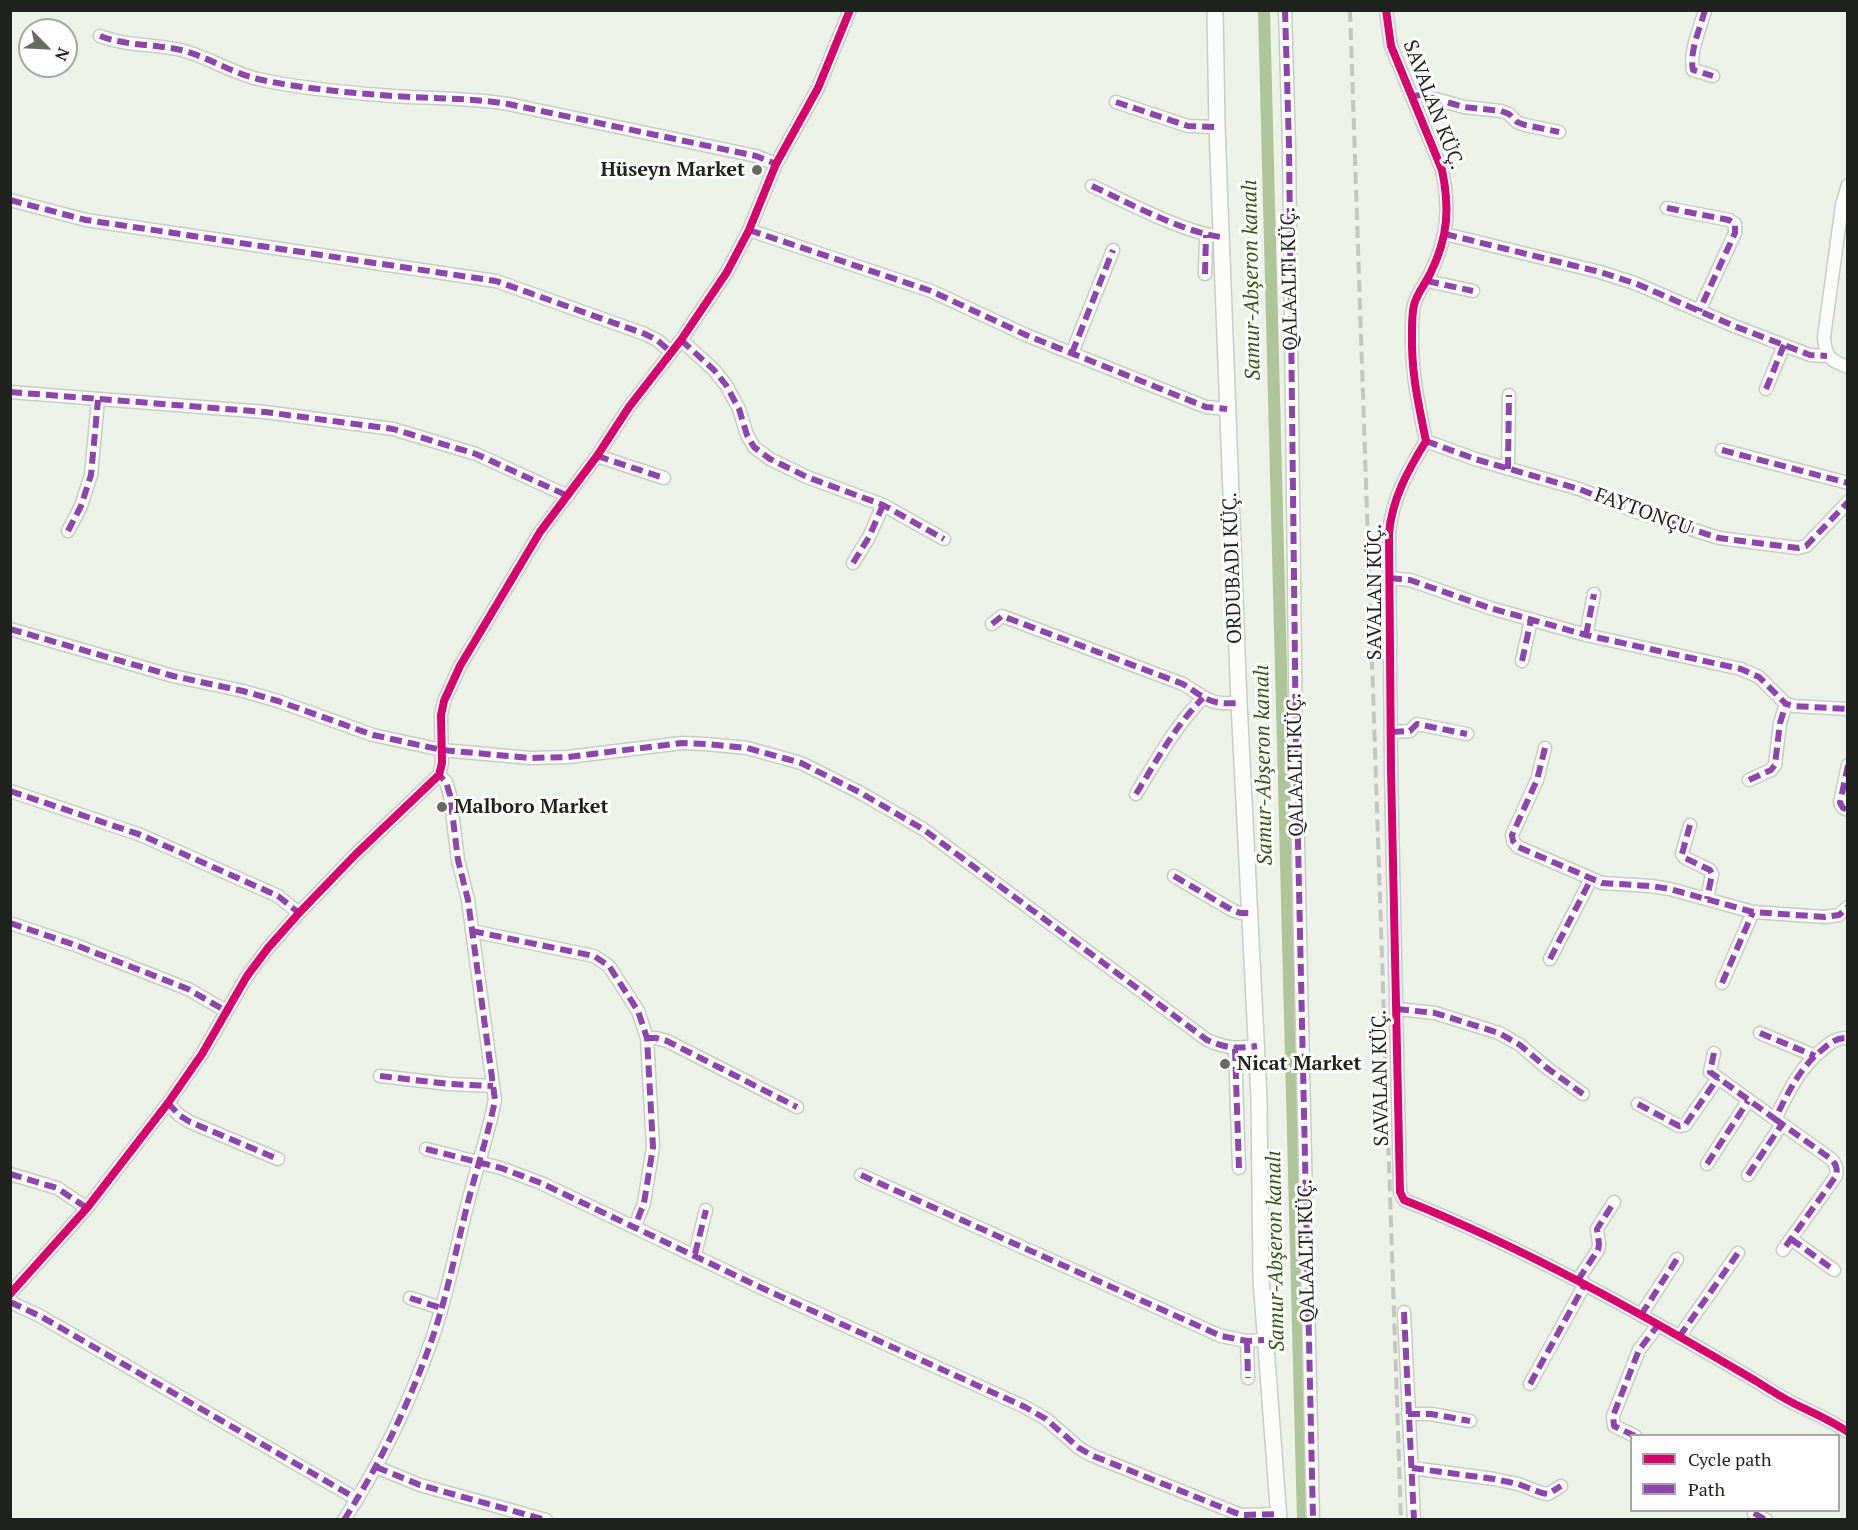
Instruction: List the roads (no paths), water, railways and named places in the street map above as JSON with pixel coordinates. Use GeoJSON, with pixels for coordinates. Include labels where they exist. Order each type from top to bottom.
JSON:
{"type":"FeatureCollection","features":[{"type":"Feature","properties":{"kind":"street"},"geometry":{"type":"LineString","coordinates":[[10,1294],[87,1208],[168,1103],[202,1054],[247,976],[299,913],[356,854],[439,775],[442,763],[441,715],[449,687],[540,532],[597,456],[629,407],[681,340],[727,272],[749,230],[776,164],[818,88],[850,10]]}},
{"type":"Feature","properties":{"kind":"street","name":"ORDUBADI KÜÇ."},"geometry":{"type":"LineString","coordinates":[[1215,10],[1217,128],[1213,236],[1227,409],[1239,703],[1257,1046],[1260,1262],[1264,1340],[1279,1517]]}},
{"type":"Feature","properties":{"kind":"street"},"geometry":{"type":"LineString","coordinates":[[1285,10],[1289,146],[1296,752],[1314,1520]]}},
{"type":"Feature","properties":{"kind":"street","name":"SAVALAN KÜÇ."},"geometry":{"type":"LineString","coordinates":[[1386,10],[1391,46],[1442,170],[1446,188],[1447,221],[1445,234],[1427,281],[1414,304],[1413,378],[1426,441],[1402,485],[1392,510],[1389,533],[1400,1192],[1404,1200],[1424,1206],[1485,1234],[1582,1282]]}},
{"type":"Feature","properties":{"kind":"street"},"geometry":{"type":"LineString","coordinates":[[1705,10],[1694,47],[1692,66],[1697,73],[1713,76]]}},
{"type":"Feature","properties":{"kind":"street"},"geometry":{"type":"LineString","coordinates":[[100,36],[113,41],[196,54],[224,68],[264,81],[381,95],[508,104],[699,146],[756,156],[776,164]]}},
{"type":"Feature","properties":{"kind":"street"},"geometry":{"type":"LineString","coordinates":[[1413,96],[1421,95],[1464,107],[1501,111],[1525,125],[1559,132]]}},
{"type":"Feature","properties":{"kind":"street"},"geometry":{"type":"LineString","coordinates":[[1116,102],[1188,126],[1217,128]]}},
{"type":"Feature","properties":{"kind":"street"},"geometry":{"type":"LineString","coordinates":[[1848,185],[1842,206],[1824,337],[1827,356],[1848,367]]}},
{"type":"Feature","properties":{"kind":"street"},"geometry":{"type":"LineString","coordinates":[[1092,186],[1213,236],[1205,274]]}},
{"type":"Feature","properties":{"kind":"street"},"geometry":{"type":"LineString","coordinates":[[10,200],[86,220],[496,281],[645,334],[657,340],[671,352]]}},
{"type":"Feature","properties":{"kind":"street"},"geometry":{"type":"LineString","coordinates":[[1667,208],[1729,220],[1735,224],[1735,233],[1699,311]]}},
{"type":"Feature","properties":{"kind":"street"},"geometry":{"type":"LineString","coordinates":[[749,230],[914,284],[1072,353],[1206,407],[1227,409]]}},
{"type":"Feature","properties":{"kind":"street"},"geometry":{"type":"LineString","coordinates":[[1445,234],[1600,272],[1646,288],[1810,355],[1827,356]]}},
{"type":"Feature","properties":{"kind":"street"},"geometry":{"type":"LineString","coordinates":[[1072,353],[1113,250]]}},
{"type":"Feature","properties":{"kind":"street"},"geometry":{"type":"LineString","coordinates":[[1427,281],[1473,291]]}},
{"type":"Feature","properties":{"kind":"street"},"geometry":{"type":"LineString","coordinates":[[681,340],[714,369],[726,385],[754,447],[770,459],[807,477],[883,505],[944,539]]}},
{"type":"Feature","properties":{"kind":"street"},"geometry":{"type":"LineString","coordinates":[[1766,389],[1784,345]]}},
{"type":"Feature","properties":{"kind":"street"},"geometry":{"type":"LineString","coordinates":[[10,392],[265,412],[393,429],[476,454],[568,496]]}},
{"type":"Feature","properties":{"kind":"street"},"geometry":{"type":"LineString","coordinates":[[1508,469],[1509,394]]}},
{"type":"Feature","properties":{"kind":"street"},"geometry":{"type":"LineString","coordinates":[[68,531],[81,506],[91,475],[98,400]]}},
{"type":"Feature","properties":{"kind":"street","name":"FAYTONÇU"},"geometry":{"type":"LineString","coordinates":[[1426,441],[1452,452],[1579,489],[1635,511],[1719,538],[1798,548],[1813,540],[1830,518],[1848,502]]}},
{"type":"Feature","properties":{"kind":"street"},"geometry":{"type":"LineString","coordinates":[[1722,450],[1848,483]]}},
{"type":"Feature","properties":{"kind":"street"},"geometry":{"type":"LineString","coordinates":[[597,456],[664,478]]}},
{"type":"Feature","properties":{"kind":"street"},"geometry":{"type":"LineString","coordinates":[[853,563],[869,537],[883,505]]}},
{"type":"Feature","properties":{"kind":"street"},"geometry":{"type":"LineString","coordinates":[[1390,578],[1410,580],[1531,620],[1586,635],[1752,673],[1786,704],[1848,709]]}},
{"type":"Feature","properties":{"kind":"street"},"geometry":{"type":"LineString","coordinates":[[1586,635],[1594,594]]}},
{"type":"Feature","properties":{"kind":"street"},"geometry":{"type":"LineString","coordinates":[[992,624],[1002,616],[1183,684],[1214,703],[1239,703]]}},
{"type":"Feature","properties":{"kind":"street"},"geometry":{"type":"LineString","coordinates":[[1522,662],[1531,620]]}},
{"type":"Feature","properties":{"kind":"street"},"geometry":{"type":"LineString","coordinates":[[10,629],[173,676],[269,699],[373,735],[442,750],[531,758],[568,757],[682,744],[706,744],[747,748],[801,763],[860,792],[923,829],[1206,1040],[1235,1049],[1257,1046]]}},
{"type":"Feature","properties":{"kind":"street"},"geometry":{"type":"LineString","coordinates":[[1136,794],[1184,717],[1203,698]]}},
{"type":"Feature","properties":{"kind":"street"},"geometry":{"type":"LineString","coordinates":[[1749,780],[1771,770],[1775,765],[1780,723],[1786,704]]}},
{"type":"Feature","properties":{"kind":"street"},"geometry":{"type":"LineString","coordinates":[[1392,732],[1410,731],[1417,724],[1467,734]]}},
{"type":"Feature","properties":{"kind":"street"},"geometry":{"type":"LineString","coordinates":[[1545,748],[1537,780],[1512,835],[1512,841],[1518,846],[1602,884],[1651,885],[1753,912],[1825,917],[1839,915],[1848,907]]}},
{"type":"Feature","properties":{"kind":"street"},"geometry":{"type":"LineString","coordinates":[[1848,765],[1840,803],[1848,810]]}},
{"type":"Feature","properties":{"kind":"street"},"geometry":{"type":"LineString","coordinates":[[344,1520],[376,1467],[398,1423],[432,1339],[478,1163],[490,1127],[495,1100],[472,931],[466,891],[458,860],[450,795],[446,782],[439,775]]}},
{"type":"Feature","properties":{"kind":"street"},"geometry":{"type":"LineString","coordinates":[[10,791],[141,835],[278,896],[299,913]]}},
{"type":"Feature","properties":{"kind":"street"},"geometry":{"type":"LineString","coordinates":[[1690,825],[1682,854],[1685,858],[1710,870],[1712,874],[1707,899]]}},
{"type":"Feature","properties":{"kind":"street"},"geometry":{"type":"LineString","coordinates":[[1174,876],[1232,910],[1250,913]]}},
{"type":"Feature","properties":{"kind":"street"},"geometry":{"type":"LineString","coordinates":[[1550,959],[1591,879]]}},
{"type":"Feature","properties":{"kind":"street"},"geometry":{"type":"LineString","coordinates":[[1722,983],[1753,912]]}},
{"type":"Feature","properties":{"kind":"street"},"geometry":{"type":"LineString","coordinates":[[10,923],[78,946],[188,989],[226,1011]]}},
{"type":"Feature","properties":{"kind":"street"},"geometry":{"type":"LineString","coordinates":[[472,931],[594,956],[609,966],[638,1011],[647,1038],[653,1147],[644,1203],[635,1226]]}},
{"type":"Feature","properties":{"kind":"street"},"geometry":{"type":"LineString","coordinates":[[1397,1010],[1435,1013],[1499,1033],[1521,1045],[1547,1068],[1583,1094]]}},
{"type":"Feature","properties":{"kind":"street"},"geometry":{"type":"LineString","coordinates":[[1760,1033],[1815,1056]]}},
{"type":"Feature","properties":{"kind":"street"},"geometry":{"type":"LineString","coordinates":[[647,1038],[666,1041],[797,1107]]}},
{"type":"Feature","properties":{"kind":"street"},"geometry":{"type":"LineString","coordinates":[[1748,1175],[1779,1122],[1796,1078],[1815,1056],[1831,1043],[1840,1038],[1848,1038]]}},
{"type":"Feature","properties":{"kind":"street"},"geometry":{"type":"LineString","coordinates":[[1235,1049],[1239,1168]]}},
{"type":"Feature","properties":{"kind":"street"},"geometry":{"type":"LineString","coordinates":[[1714,1053],[1710,1071],[1748,1101],[1831,1159],[1838,1170],[1783,1250]]}},
{"type":"Feature","properties":{"kind":"street"},"geometry":{"type":"LineString","coordinates":[[380,1076],[449,1084],[493,1086]]}},
{"type":"Feature","properties":{"kind":"street"},"geometry":{"type":"LineString","coordinates":[[1638,1104],[1679,1126],[1685,1125],[1718,1078]]}},
{"type":"Feature","properties":{"kind":"street"},"geometry":{"type":"LineString","coordinates":[[1707,1164],[1748,1101]]}},
{"type":"Feature","properties":{"kind":"street"},"geometry":{"type":"LineString","coordinates":[[168,1103],[179,1115],[190,1122],[278,1159]]}},
{"type":"Feature","properties":{"kind":"street"},"geometry":{"type":"LineString","coordinates":[[426,1149],[501,1168],[533,1179],[695,1254],[764,1289],[1025,1407],[1046,1419],[1079,1448],[1091,1455],[1241,1515],[1279,1517]]}},
{"type":"Feature","properties":{"kind":"street"},"geometry":{"type":"LineString","coordinates":[[10,1174],[57,1188],[87,1208]]}},
{"type":"Feature","properties":{"kind":"street"},"geometry":{"type":"LineString","coordinates":[[861,1175],[1221,1336],[1247,1341],[1264,1340]]}},
{"type":"Feature","properties":{"kind":"street"},"geometry":{"type":"LineString","coordinates":[[1530,1384],[1598,1250],[1597,1229],[1614,1202]]}},
{"type":"Feature","properties":{"kind":"street"},"geometry":{"type":"LineString","coordinates":[[695,1254],[706,1210]]}},
{"type":"Feature","properties":{"kind":"street"},"geometry":{"type":"LineString","coordinates":[[1791,1239],[1834,1270]]}},
{"type":"Feature","properties":{"kind":"street"},"geometry":{"type":"LineString","coordinates":[[1679,1337],[1738,1253]]}},
{"type":"Feature","properties":{"kind":"street"},"geometry":{"type":"LineString","coordinates":[[1641,1315],[1677,1259]]}},
{"type":"Feature","properties":{"kind":"street"},"geometry":{"type":"LineString","coordinates":[[1582,1282],[1848,1432]]}},
{"type":"Feature","properties":{"kind":"street"},"geometry":{"type":"LineString","coordinates":[[410,1298],[441,1308]]}},
{"type":"Feature","properties":{"kind":"street"},"geometry":{"type":"LineString","coordinates":[[10,1302],[40,1316],[357,1499]]}},
{"type":"Feature","properties":{"kind":"street"},"geometry":{"type":"LineString","coordinates":[[1404,1312],[1414,1520]]}},
{"type":"Feature","properties":{"kind":"street"},"geometry":{"type":"LineString","coordinates":[[1631,1434],[1614,1425],[1613,1416],[1640,1350],[1658,1325]]}},
{"type":"Feature","properties":{"kind":"street"},"geometry":{"type":"LineString","coordinates":[[1247,1341],[1248,1378]]}},
{"type":"Feature","properties":{"kind":"street"},"geometry":{"type":"LineString","coordinates":[[1408,1414],[1431,1414],[1470,1421]]}},
{"type":"Feature","properties":{"kind":"street"},"geometry":{"type":"LineString","coordinates":[[376,1467],[420,1485],[546,1520]]}},
{"type":"Feature","properties":{"kind":"street"},"geometry":{"type":"LineString","coordinates":[[1412,1468],[1494,1479],[1518,1484],[1542,1494],[1548,1494],[1561,1486]]}},
{"type":"Feature","properties":{"kind":"street"},"geometry":{"type":"LineString","coordinates":[[1754,1513],[1766,1520]]}},
{"type":"Feature","properties":{"kind":"waterway","name":"Samur-Abşeron kanalı"},"geometry":{"type":"LineString","coordinates":[[1264,10],[1303,1520]]}},
{"type":"Feature","properties":{"kind":"railway"},"geometry":{"type":"LineString","coordinates":[[1350,10],[1401,1520]]}},
{"type":"Feature","properties":{"kind":"place","name":"Hüseyn Market"},"geometry":{"type":"Point","coordinates":[757,170]}},
{"type":"Feature","properties":{"kind":"place","name":"Malboro Market"},"geometry":{"type":"Point","coordinates":[442,807]}},
{"type":"Feature","properties":{"kind":"place","name":"Nicat Market"},"geometry":{"type":"Point","coordinates":[1225,1064]}}]}
